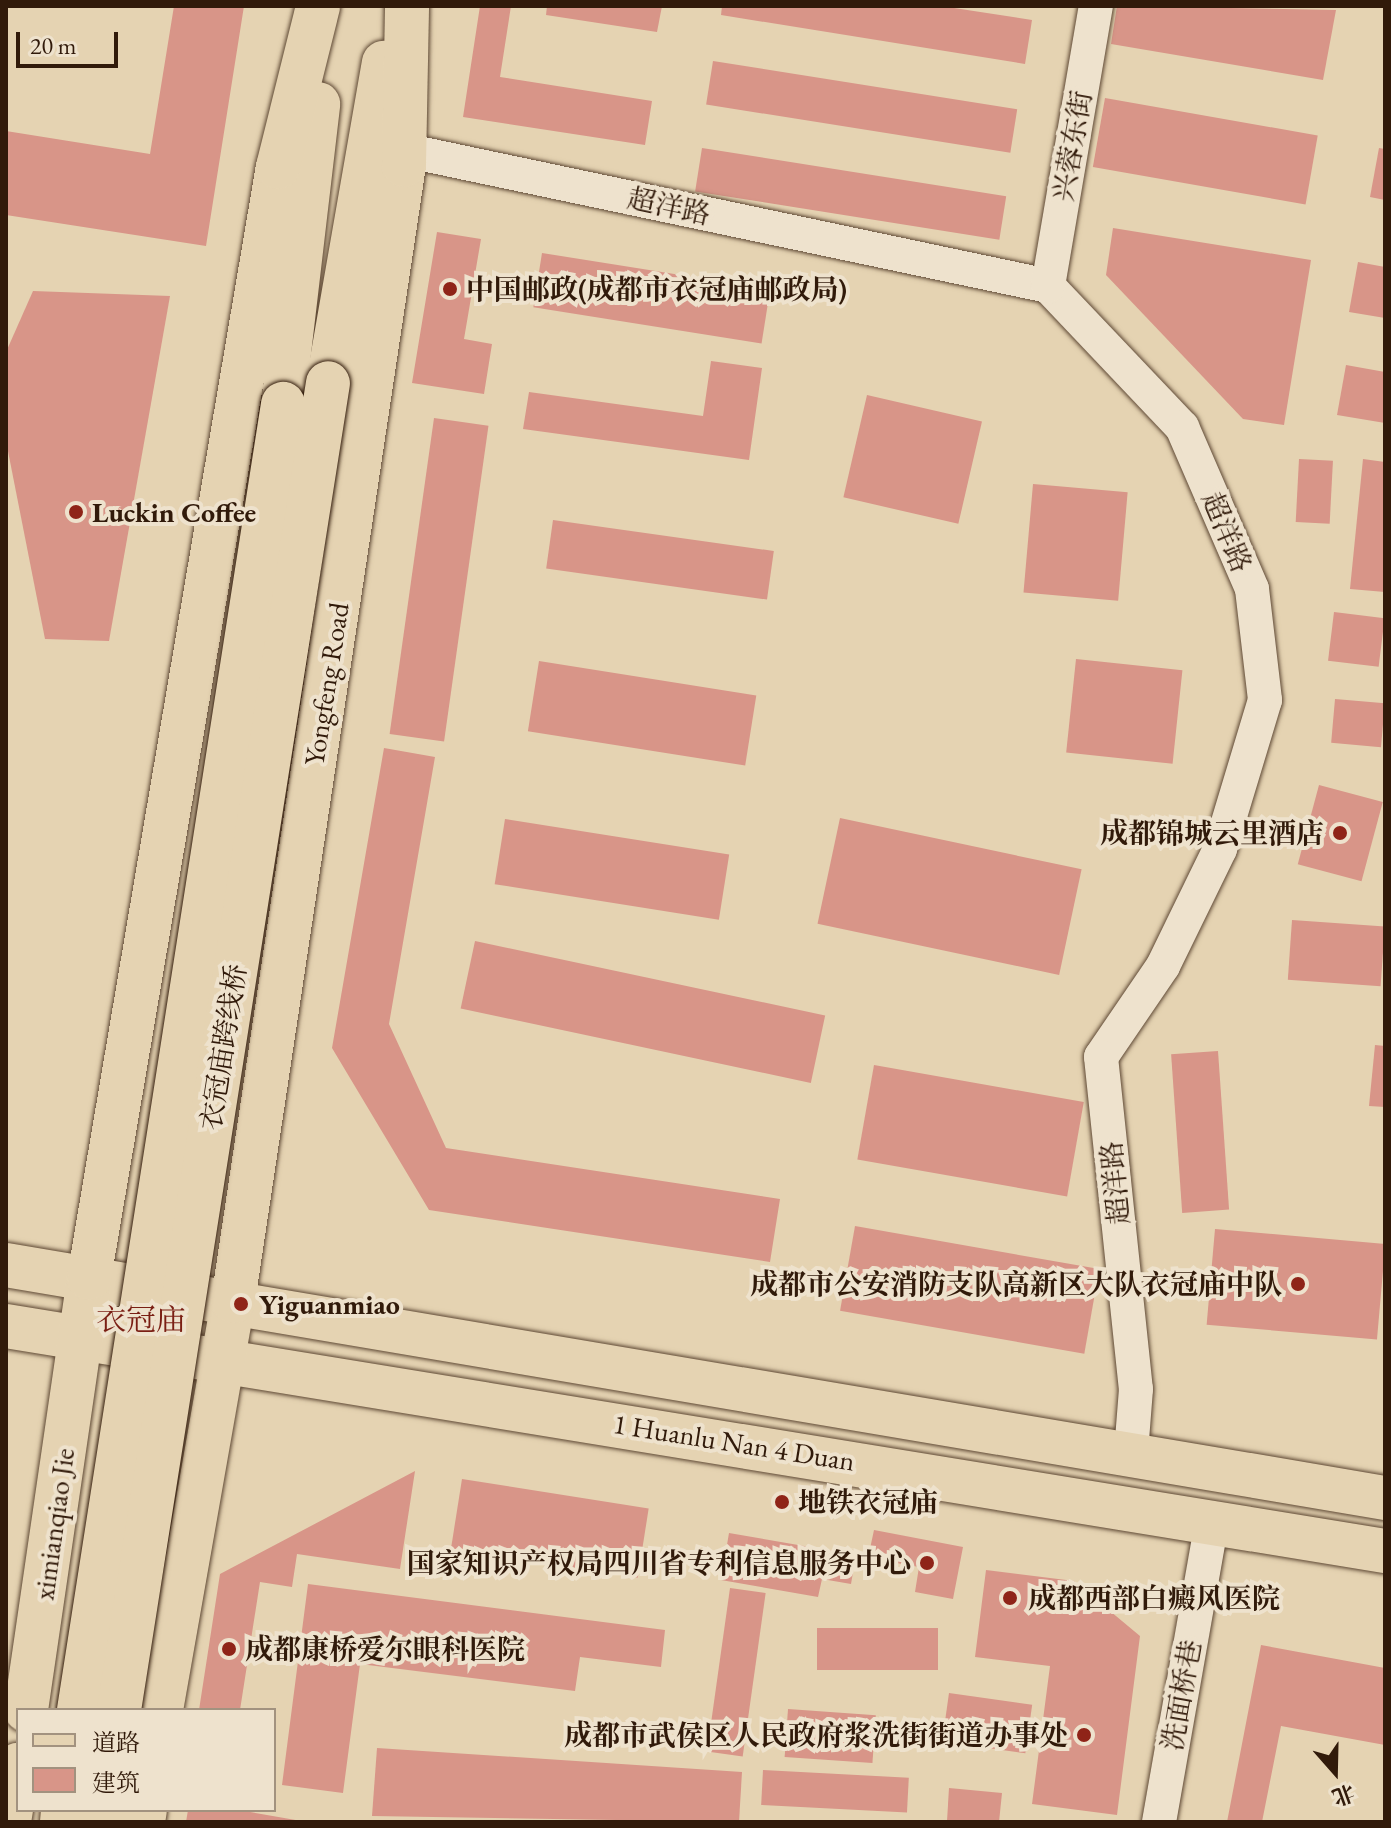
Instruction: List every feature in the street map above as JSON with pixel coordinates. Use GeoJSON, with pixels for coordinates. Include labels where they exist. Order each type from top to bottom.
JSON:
{"type":"FeatureCollection","features":[{"type":"Feature","properties":{"kind":"main road"},"geometry":{"type":"LineString","coordinates":[[82,1338],[89,1278],[278,167],[318,6]]}},
{"type":"Feature","properties":{"kind":"main road","name":"衣冠庙跨线桥"},"geometry":{"type":"LineString","coordinates":[[79,1708],[283,404],[330,6]]}},
{"type":"Feature","properties":{"kind":"main road","name":"衣冠庙跨线桥"},"geometry":{"type":"LineString","coordinates":[[119,1708],[328,383],[394,6]]}},
{"type":"Feature","properties":{"kind":"main road","name":"Yongfeng Road"},"geometry":{"type":"LineString","coordinates":[[219,1360],[233,1301],[404,150],[407,6]]}},
{"type":"Feature","properties":{"kind":"main road","name":"1 Huanlu Nan 4 Duan"},"geometry":{"type":"LineString","coordinates":[[6,1265],[1385,1498]]}},
{"type":"Feature","properties":{"kind":"main road","name":"1 Huanlu Nan 4 Duan"},"geometry":{"type":"LineString","coordinates":[[6,1326],[1212,1520],[1385,1551]]}},
{"type":"Feature","properties":{"kind":"main road","name":"ximianqiao Jie"},"geometry":{"type":"LineString","coordinates":[[26,1708],[82,1338]]}},
{"type":"Feature","properties":{"kind":"main road"},"geometry":{"type":"LineString","coordinates":[[161,1708],[219,1360]]}},
{"type":"Feature","properties":{"kind":"main road"},"geometry":{"type":"LineString","coordinates":[[9,1822],[16,1778]]}},
{"type":"Feature","properties":{"kind":"street","name":"兴蓉东街"},"geometry":{"type":"LineString","coordinates":[[1048,286],[1096,6]]}},
{"type":"Feature","properties":{"kind":"street","name":"超洋路"},"geometry":{"type":"LineString","coordinates":[[404,150],[1048,286],[1182,427],[1252,589],[1265,700],[1220,849],[1163,966],[1101,1057],[1136,1389],[1131,1453]]}},
{"type":"Feature","properties":{"kind":"street","name":"洗面桥巷"},"geometry":{"type":"LineString","coordinates":[[1159,1822],[1212,1520]]}},
{"type":"Feature","properties":{"kind":"building"},"geometry":{"type":"Polygon","coordinates":[[[174,6],[244,6],[206,246],[6,215],[6,131],[150,154],[174,6]]]}},
{"type":"Feature","properties":{"kind":"building"},"geometry":{"type":"Polygon","coordinates":[[[480,6],[511,6],[500,77],[652,101],[645,145],[463,117],[480,6]]]}},
{"type":"Feature","properties":{"kind":"building"},"geometry":{"type":"Polygon","coordinates":[[[547,6],[662,6],[657,32],[546,15],[547,6]]]}},
{"type":"Feature","properties":{"kind":"building"},"geometry":{"type":"Polygon","coordinates":[[[722,6],[941,6],[1032,20],[1025,64],[721,15],[722,6]]]}},
{"type":"Feature","properties":{"kind":"building"},"geometry":{"type":"Polygon","coordinates":[[[1117,6],[1336,10],[1323,80],[1111,44],[1117,6]]]}},
{"type":"Feature","properties":{"kind":"building"},"geometry":{"type":"Polygon","coordinates":[[[713,61],[1017,109],[1010,153],[706,104],[713,61]]]}},
{"type":"Feature","properties":{"kind":"building"},"geometry":{"type":"Polygon","coordinates":[[[1105,98],[1318,136],[1306,204],[1093,167],[1105,98]]]}},
{"type":"Feature","properties":{"kind":"building"},"geometry":{"type":"Polygon","coordinates":[[[702,148],[1006,196],[999,240],[695,191],[702,148]]]}},
{"type":"Feature","properties":{"kind":"building"},"geometry":{"type":"Polygon","coordinates":[[[1379,148],[1385,149],[1385,200],[1370,197],[1379,148]]]}},
{"type":"Feature","properties":{"kind":"building"},"geometry":{"type":"Polygon","coordinates":[[[1113,228],[1311,260],[1284,425],[1243,419],[1106,275],[1113,228]]]}},
{"type":"Feature","properties":{"kind":"building","name":"中国邮政(成都市衣冠庙邮政局)"},"geometry":{"type":"Polygon","coordinates":[[[437,232],[481,239],[464,339],[492,344],[484,394],[412,383],[437,232]]]}},
{"type":"Feature","properties":{"kind":"building"},"geometry":{"type":"Polygon","coordinates":[[[542,253],[770,289],[762,343],[533,307],[542,253]]]}},
{"type":"Feature","properties":{"kind":"building"},"geometry":{"type":"Polygon","coordinates":[[[1358,262],[1385,267],[1385,318],[1349,312],[1358,262]]]}},
{"type":"Feature","properties":{"kind":"building"},"geometry":{"type":"Polygon","coordinates":[[[33,291],[170,296],[109,641],[45,639],[6,441],[6,352],[33,291]]]}},
{"type":"Feature","properties":{"kind":"building"},"geometry":{"type":"Polygon","coordinates":[[[711,361],[762,368],[749,460],[523,429],[529,392],[703,416],[711,361]]]}},
{"type":"Feature","properties":{"kind":"building"},"geometry":{"type":"Polygon","coordinates":[[[1346,365],[1385,372],[1385,423],[1337,415],[1346,365]]]}},
{"type":"Feature","properties":{"kind":"building"},"geometry":{"type":"Polygon","coordinates":[[[867,395],[982,422],[958,524],[843,497],[867,395]]]}},
{"type":"Feature","properties":{"kind":"building"},"geometry":{"type":"Polygon","coordinates":[[[434,418],[488,426],[444,742],[390,734],[434,418]]]}},
{"type":"Feature","properties":{"kind":"building"},"geometry":{"type":"Polygon","coordinates":[[[1299,459],[1333,461],[1330,524],[1296,522],[1299,459]]]}},
{"type":"Feature","properties":{"kind":"building"},"geometry":{"type":"Polygon","coordinates":[[[1363,459],[1385,462],[1385,592],[1350,589],[1363,459]]]}},
{"type":"Feature","properties":{"kind":"building"},"geometry":{"type":"Polygon","coordinates":[[[1033,484],[1128,492],[1118,601],[1024,593],[1033,484]]]}},
{"type":"Feature","properties":{"kind":"building"},"geometry":{"type":"Polygon","coordinates":[[[553,520],[774,551],[767,600],[546,569],[553,520]]]}},
{"type":"Feature","properties":{"kind":"building"},"geometry":{"type":"Polygon","coordinates":[[[1334,612],[1385,618],[1379,667],[1328,661],[1334,612]]]}},
{"type":"Feature","properties":{"kind":"building"},"geometry":{"type":"Polygon","coordinates":[[[1076,659],[1182,670],[1173,764],[1066,752],[1076,659]]]}},
{"type":"Feature","properties":{"kind":"building"},"geometry":{"type":"Polygon","coordinates":[[[539,661],[756,695],[745,766],[528,731],[539,661]]]}},
{"type":"Feature","properties":{"kind":"building"},"geometry":{"type":"Polygon","coordinates":[[[1335,699],[1385,703],[1381,747],[1331,743],[1335,699]]]}},
{"type":"Feature","properties":{"kind":"building"},"geometry":{"type":"Polygon","coordinates":[[[384,748],[435,757],[389,1024],[446,1148],[780,1199],[770,1262],[429,1210],[332,1048],[384,748]]]}},
{"type":"Feature","properties":{"kind":"building","name":"成都锦城云里酒店"},"geometry":{"type":"Polygon","coordinates":[[[1319,785],[1383,802],[1362,881],[1298,864],[1319,785]]]}},
{"type":"Feature","properties":{"kind":"building"},"geometry":{"type":"Polygon","coordinates":[[[840,818],[1082,869],[1059,975],[818,924],[840,818]]]}},
{"type":"Feature","properties":{"kind":"building"},"geometry":{"type":"Polygon","coordinates":[[[505,819],[729,855],[719,920],[495,884],[505,819]]]}},
{"type":"Feature","properties":{"kind":"building"},"geometry":{"type":"Polygon","coordinates":[[[1292,920],[1385,926],[1381,986],[1288,980],[1292,920]]]}},
{"type":"Feature","properties":{"kind":"building"},"geometry":{"type":"Polygon","coordinates":[[[475,941],[825,1015],[811,1083],[461,1008],[475,941]]]}},
{"type":"Feature","properties":{"kind":"building"},"geometry":{"type":"Polygon","coordinates":[[[1375,1045],[1385,1046],[1385,1107],[1369,1106],[1375,1045]]]}},
{"type":"Feature","properties":{"kind":"building"},"geometry":{"type":"Polygon","coordinates":[[[1218,1051],[1229,1210],[1182,1213],[1171,1054],[1218,1051]]]}},
{"type":"Feature","properties":{"kind":"building"},"geometry":{"type":"Polygon","coordinates":[[[874,1065],[1084,1102],[1067,1197],[857,1160],[874,1065]]]}},
{"type":"Feature","properties":{"kind":"building"},"geometry":{"type":"Polygon","coordinates":[[[855,1226],[1099,1269],[1084,1354],[840,1311],[855,1226]]]}},
{"type":"Feature","properties":{"kind":"building","name":"成都市公安消防支队高新区大队衣冠庙中队"},"geometry":{"type":"Polygon","coordinates":[[[1215,1229],[1385,1244],[1377,1340],[1207,1325],[1215,1229]]]}},
{"type":"Feature","properties":{"kind":"building","name":"成都康桥爱尔眼科医院"},"geometry":{"type":"Polygon","coordinates":[[[415,1471],[400,1569],[297,1554],[292,1587],[260,1582],[240,1708],[199,1708],[220,1574],[415,1471]]]}},
{"type":"Feature","properties":{"kind":"building"},"geometry":{"type":"Polygon","coordinates":[[[462,1479],[649,1509],[638,1578],[451,1548],[462,1479]]]}},
{"type":"Feature","properties":{"kind":"building","name":"国家知识产权局四川省专利信息服务中心"},"geometry":{"type":"Polygon","coordinates":[[[874,1530],[963,1547],[953,1599],[915,1592],[919,1567],[868,1558],[874,1530]]]}},
{"type":"Feature","properties":{"kind":"building"},"geometry":{"type":"Polygon","coordinates":[[[729,1533],[856,1555],[851,1584],[822,1579],[818,1597],[721,1580],[729,1533]]]}},
{"type":"Feature","properties":{"kind":"building","name":"成都市武侯区人民政府浆洗街街道办事处"},"geometry":{"type":"Polygon","coordinates":[[[986,1570],[1074,1581],[1140,1636],[1117,1815],[1032,1804],[1050,1666],[975,1657],[986,1570]]]}},
{"type":"Feature","properties":{"kind":"building"},"geometry":{"type":"Polygon","coordinates":[[[308,1584],[665,1630],[661,1667],[580,1657],[575,1691],[360,1664],[343,1793],[282,1785],[308,1584]]]}},
{"type":"Feature","properties":{"kind":"building"},"geometry":{"type":"Polygon","coordinates":[[[730,1588],[766,1593],[743,1756],[707,1751],[730,1588]]]}},
{"type":"Feature","properties":{"kind":"building"},"geometry":{"type":"Polygon","coordinates":[[[817,1628],[938,1628],[938,1670],[817,1670],[817,1628]]]}},
{"type":"Feature","properties":{"kind":"building"},"geometry":{"type":"Polygon","coordinates":[[[1261,1645],[1385,1668],[1385,1745],[1281,1726],[1262,1822],[1227,1822],[1261,1645]]]}},
{"type":"Feature","properties":{"kind":"building"},"geometry":{"type":"Polygon","coordinates":[[[949,1693],[1032,1705],[1025,1753],[942,1742],[949,1693]]]}},
{"type":"Feature","properties":{"kind":"building"},"geometry":{"type":"Polygon","coordinates":[[[788,1709],[876,1715],[872,1763],[785,1757],[788,1709]]]}},
{"type":"Feature","properties":{"kind":"building"},"geometry":{"type":"Polygon","coordinates":[[[377,1748],[742,1772],[739,1822],[372,1816],[377,1748]]]}},
{"type":"Feature","properties":{"kind":"building"},"geometry":{"type":"Polygon","coordinates":[[[763,1770],[909,1778],[907,1813],[761,1805],[763,1770]]]}},
{"type":"Feature","properties":{"kind":"building"},"geometry":{"type":"Polygon","coordinates":[[[949,1788],[1002,1793],[999,1822],[947,1821],[949,1788]]]}},
{"type":"Feature","properties":{"kind":"building"},"geometry":{"type":"Polygon","coordinates":[[[188,1812],[250,1812],[307,1822],[186,1822],[188,1812]]]}},
{"type":"Feature","properties":{"kind":"place","name":"中国邮政(成都市衣冠庙邮政局)"},"geometry":{"type":"Point","coordinates":[450,289]}},
{"type":"Feature","properties":{"kind":"place","name":"Luckin Coffee"},"geometry":{"type":"Point","coordinates":[76,512]}},
{"type":"Feature","properties":{"kind":"place","name":"成都锦城云里酒店"},"geometry":{"type":"Point","coordinates":[1340,833]}},
{"type":"Feature","properties":{"kind":"place","name":"成都市公安消防支队高新区大队衣冠庙中队"},"geometry":{"type":"Point","coordinates":[1298,1284]}},
{"type":"Feature","properties":{"kind":"place","name":"Yiguanmiao"},"geometry":{"type":"Point","coordinates":[241,1304]}},
{"type":"Feature","properties":{"kind":"place","name":"地铁衣冠庙"},"geometry":{"type":"Point","coordinates":[782,1502]}},
{"type":"Feature","properties":{"kind":"place","name":"国家知识产权局四川省专利信息服务中心"},"geometry":{"type":"Point","coordinates":[927,1563]}},
{"type":"Feature","properties":{"kind":"place","name":"成都西部白癜风医院"},"geometry":{"type":"Point","coordinates":[1010,1598]}},
{"type":"Feature","properties":{"kind":"place","name":"成都康桥爱尔眼科医院"},"geometry":{"type":"Point","coordinates":[229,1649]}},
{"type":"Feature","properties":{"kind":"place","name":"成都市武侯区人民政府浆洗街街道办事处"},"geometry":{"type":"Point","coordinates":[1084,1735]}},
{"type":"Feature","properties":{"kind":"district","name":"衣冠庙"},"geometry":{"type":"Point","coordinates":[141,1320]}}]}
